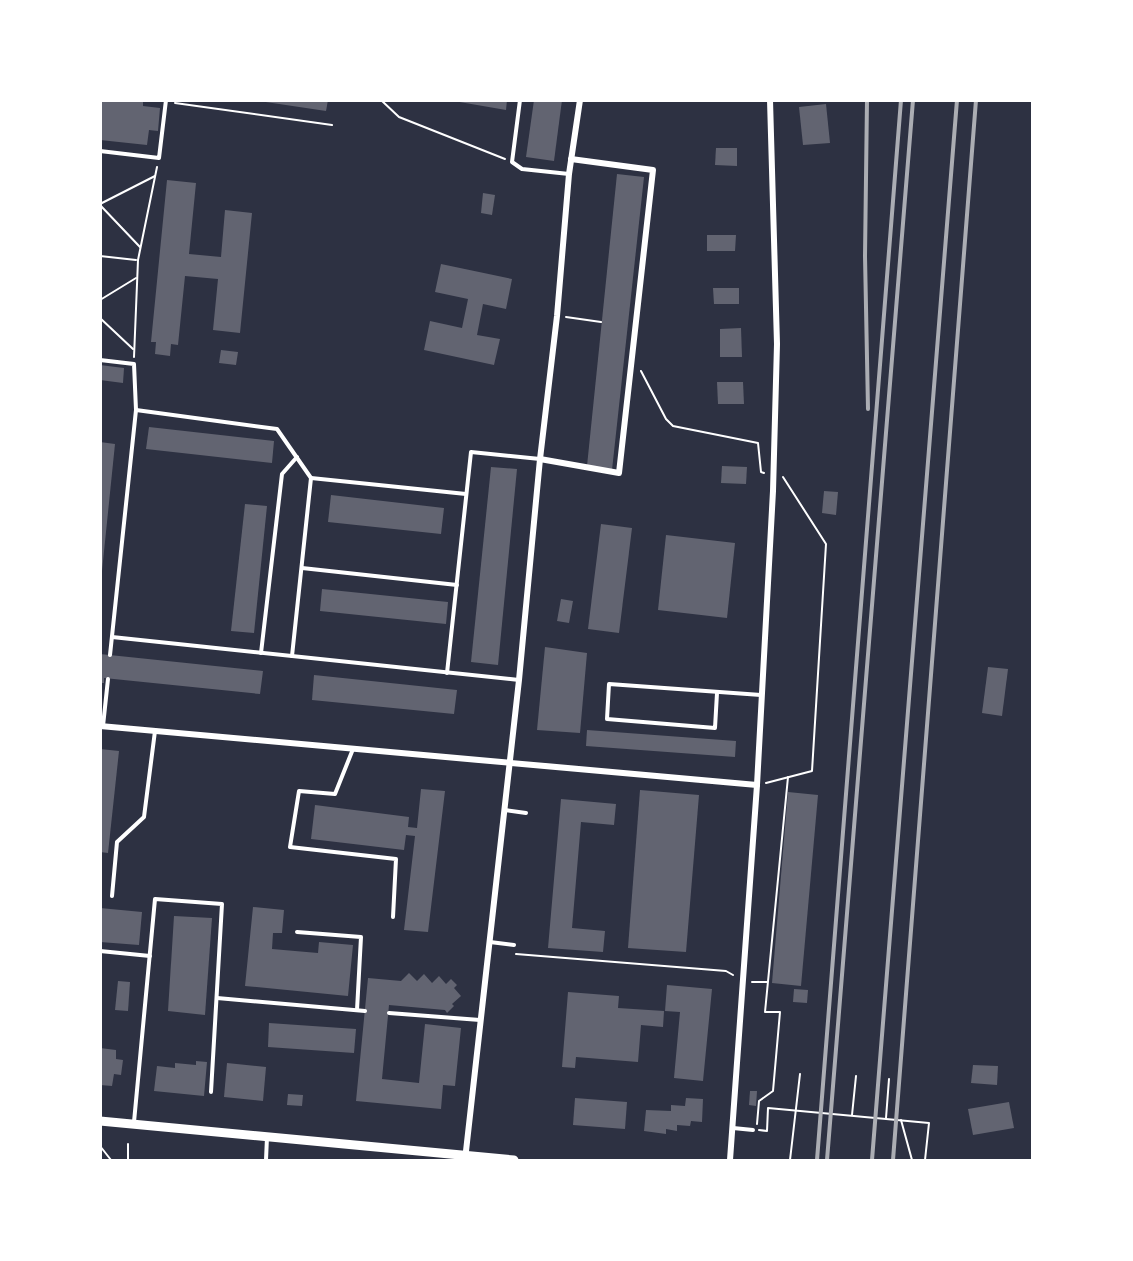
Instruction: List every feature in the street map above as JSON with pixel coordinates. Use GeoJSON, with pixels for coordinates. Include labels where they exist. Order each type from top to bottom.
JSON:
{"type":"FeatureCollection","features":[{"type":"Feature","properties":{"kind":"street"},"geometry":{"type":"LineString","coordinates":[[465,1158],[519,680],[540,459],[557,316],[569,174],[580,100]]}},
{"type":"Feature","properties":{"kind":"street"},"geometry":{"type":"LineString","coordinates":[[730,1161],[757,785],[773,491],[777,344],[770,100]]}},
{"type":"Feature","properties":{"kind":"street"},"geometry":{"type":"LineString","coordinates":[[540,459],[619,473],[653,170],[571,159]]}},
{"type":"Feature","properties":{"kind":"street"},"geometry":{"type":"LineString","coordinates":[[102,726],[757,785]]}},
{"type":"Feature","properties":{"kind":"street"},"geometry":{"type":"LineString","coordinates":[[100,1121],[514,1161]]}},
{"type":"Feature","properties":{"kind":"lane"},"geometry":{"type":"LineString","coordinates":[[520,100],[512,162],[522,169],[569,174]]}},
{"type":"Feature","properties":{"kind":"lane"},"geometry":{"type":"LineString","coordinates":[[100,151],[159,158],[166,101]]}},
{"type":"Feature","properties":{"kind":"lane"},"geometry":{"type":"LineString","coordinates":[[100,360],[134,364],[136,410],[110,655]]}},
{"type":"Feature","properties":{"kind":"lane"},"geometry":{"type":"LineString","coordinates":[[136,410],[277,429],[311,478],[292,656]]}},
{"type":"Feature","properties":{"kind":"lane"},"geometry":{"type":"LineString","coordinates":[[447,673],[471,452],[540,459]]}},
{"type":"Feature","properties":{"kind":"lane"},"geometry":{"type":"LineString","coordinates":[[261,653],[282,474],[297,457]]}},
{"type":"Feature","properties":{"kind":"lane"},"geometry":{"type":"LineString","coordinates":[[311,478],[466,494]]}},
{"type":"Feature","properties":{"kind":"lane"},"geometry":{"type":"LineString","coordinates":[[302,568],[457,585]]}},
{"type":"Feature","properties":{"kind":"lane"},"geometry":{"type":"LineString","coordinates":[[112,637],[519,680]]}},
{"type":"Feature","properties":{"kind":"lane"},"geometry":{"type":"LineString","coordinates":[[102,726],[108,679]]}},
{"type":"Feature","properties":{"kind":"lane"},"geometry":{"type":"LineString","coordinates":[[717,693],[715,728],[607,719],[609,684],[762,695]]}},
{"type":"Feature","properties":{"kind":"lane"},"geometry":{"type":"LineString","coordinates":[[112,896],[117,842],[144,817],[155,730]]}},
{"type":"Feature","properties":{"kind":"lane"},"geometry":{"type":"LineString","coordinates":[[353,749],[334,794],[299,791],[290,847],[396,859],[393,917]]}},
{"type":"Feature","properties":{"kind":"lane"},"geometry":{"type":"LineString","coordinates":[[505,810],[526,813]]}},
{"type":"Feature","properties":{"kind":"lane"},"geometry":{"type":"LineString","coordinates":[[133,1124],[155,899],[222,904],[211,1092]]}},
{"type":"Feature","properties":{"kind":"lane"},"geometry":{"type":"LineString","coordinates":[[297,932],[361,937],[357,1010]]}},
{"type":"Feature","properties":{"kind":"lane"},"geometry":{"type":"LineString","coordinates":[[490,942],[514,945]]}},
{"type":"Feature","properties":{"kind":"lane"},"geometry":{"type":"LineString","coordinates":[[100,951],[150,956]]}},
{"type":"Feature","properties":{"kind":"lane"},"geometry":{"type":"LineString","coordinates":[[217,998],[365,1011]]}},
{"type":"Feature","properties":{"kind":"lane"},"geometry":{"type":"LineString","coordinates":[[389,1012],[481,1020]]}},
{"type":"Feature","properties":{"kind":"lane"},"geometry":{"type":"LineString","coordinates":[[733,1128],[755,1130]]}},
{"type":"Feature","properties":{"kind":"lane"},"geometry":{"type":"LineString","coordinates":[[266,1161],[267,1137]]}},
{"type":"Feature","properties":{"kind":"path"},"geometry":{"type":"LineString","coordinates":[[381,100],[399,117],[512,162]]}},
{"type":"Feature","properties":{"kind":"path"},"geometry":{"type":"LineString","coordinates":[[166,101],[332,125]]}},
{"type":"Feature","properties":{"kind":"path"},"geometry":{"type":"LineString","coordinates":[[134,364],[138,260],[159,158]]}},
{"type":"Feature","properties":{"kind":"path"},"geometry":{"type":"LineString","coordinates":[[140,247],[100,205],[155,176]]}},
{"type":"Feature","properties":{"kind":"path"},"geometry":{"type":"LineString","coordinates":[[100,256],[138,260]]}},
{"type":"Feature","properties":{"kind":"path"},"geometry":{"type":"LineString","coordinates":[[100,300],[137,278]]}},
{"type":"Feature","properties":{"kind":"path"},"geometry":{"type":"LineString","coordinates":[[557,316],[601,322]]}},
{"type":"Feature","properties":{"kind":"path"},"geometry":{"type":"LineString","coordinates":[[100,318],[135,350]]}},
{"type":"Feature","properties":{"kind":"path"},"geometry":{"type":"LineString","coordinates":[[755,1130],[759,1101],[772,1091],[780,1012],[765,1012],[788,777]]}},
{"type":"Feature","properties":{"kind":"path"},"geometry":{"type":"LineString","coordinates":[[512,953],[726,971],[744,982],[767,982]]}},
{"type":"Feature","properties":{"kind":"path"},"geometry":{"type":"LineString","coordinates":[[790,1161],[800,1074]]}},
{"type":"Feature","properties":{"kind":"path"},"geometry":{"type":"LineString","coordinates":[[852,1116],[856,1076]]}},
{"type":"Feature","properties":{"kind":"path"},"geometry":{"type":"LineString","coordinates":[[886,1119],[889,1079]]}},
{"type":"Feature","properties":{"kind":"path"},"geometry":{"type":"LineString","coordinates":[[767,1131],[768,1108],[929,1123],[925,1161]]}},
{"type":"Feature","properties":{"kind":"path"},"geometry":{"type":"LineString","coordinates":[[901,1120],[912,1161]]}},
{"type":"Feature","properties":{"kind":"path"},"geometry":{"type":"LineString","coordinates":[[128,1144],[128,1161]]}},
{"type":"Feature","properties":{"kind":"path"},"geometry":{"type":"LineString","coordinates":[[100,1146],[111,1161]]}},
{"type":"Feature","properties":{"kind":"building"},"geometry":{"type":"Polygon","coordinates":[[[100,100],[143,100],[143,106],[160,108],[158,131],[149,130],[147,145],[100,140],[100,100]]]}},
{"type":"Feature","properties":{"kind":"building"},"geometry":{"type":"Polygon","coordinates":[[[253,100],[328,100],[326,111],[253,100]]]}},
{"type":"Feature","properties":{"kind":"building"},"geometry":{"type":"Polygon","coordinates":[[[448,100],[507,100],[506,110],[448,100]]]}},
{"type":"Feature","properties":{"kind":"building"},"geometry":{"type":"Polygon","coordinates":[[[534,100],[562,100],[554,161],[526,157],[534,100]]]}},
{"type":"Feature","properties":{"kind":"building"},"geometry":{"type":"Polygon","coordinates":[[[826,104],[830,143],[803,145],[799,107],[826,104]]]}},
{"type":"Feature","properties":{"kind":"building"},"geometry":{"type":"Polygon","coordinates":[[[716,148],[737,148],[737,166],[715,165],[716,148]]]}},
{"type":"Feature","properties":{"kind":"building"},"geometry":{"type":"Polygon","coordinates":[[[617,174],[644,177],[612,470],[587,466],[617,174]]]}},
{"type":"Feature","properties":{"kind":"building"},"geometry":{"type":"Polygon","coordinates":[[[167,180],[196,183],[189,254],[221,257],[225,210],[252,213],[240,333],[213,330],[218,279],[185,276],[178,345],[171,344],[170,356],[155,354],[156,342],[151,342],[167,180]]]}},
{"type":"Feature","properties":{"kind":"building"},"geometry":{"type":"Polygon","coordinates":[[[483,193],[495,195],[492,215],[481,213],[483,193]]]}},
{"type":"Feature","properties":{"kind":"building"},"geometry":{"type":"Polygon","coordinates":[[[707,235],[736,235],[735,251],[707,251],[707,235]]]}},
{"type":"Feature","properties":{"kind":"building"},"geometry":{"type":"Polygon","coordinates":[[[441,264],[512,279],[506,309],[483,304],[477,335],[500,339],[494,365],[424,350],[430,321],[462,328],[468,299],[435,292],[441,264]]]}},
{"type":"Feature","properties":{"kind":"building"},"geometry":{"type":"Polygon","coordinates":[[[713,288],[739,288],[739,304],[714,304],[713,288]]]}},
{"type":"Feature","properties":{"kind":"building"},"geometry":{"type":"Polygon","coordinates":[[[741,328],[742,357],[720,357],[720,329],[741,328]]]}},
{"type":"Feature","properties":{"kind":"building"},"geometry":{"type":"Polygon","coordinates":[[[221,350],[238,352],[236,365],[219,363],[221,350]]]}},
{"type":"Feature","properties":{"kind":"building"},"geometry":{"type":"Polygon","coordinates":[[[100,365],[124,368],[123,383],[100,380],[100,365]]]}},
{"type":"Feature","properties":{"kind":"building"},"geometry":{"type":"Polygon","coordinates":[[[717,382],[743,382],[744,404],[718,404],[717,382]]]}},
{"type":"Feature","properties":{"kind":"building"},"geometry":{"type":"Polygon","coordinates":[[[149,427],[274,441],[272,463],[146,449],[149,427]]]}},
{"type":"Feature","properties":{"kind":"building"},"geometry":{"type":"Polygon","coordinates":[[[100,442],[115,444],[102,571],[100,571],[100,442]]]}},
{"type":"Feature","properties":{"kind":"building"},"geometry":{"type":"Polygon","coordinates":[[[722,466],[747,467],[746,484],[721,483],[722,466]]]}},
{"type":"Feature","properties":{"kind":"building"},"geometry":{"type":"Polygon","coordinates":[[[491,467],[517,469],[498,665],[471,662],[491,467]]]}},
{"type":"Feature","properties":{"kind":"building"},"geometry":{"type":"Polygon","coordinates":[[[824,491],[838,492],[836,515],[822,513],[824,491]]]}},
{"type":"Feature","properties":{"kind":"building"},"geometry":{"type":"Polygon","coordinates":[[[331,495],[444,508],[441,534],[328,522],[331,495]]]}},
{"type":"Feature","properties":{"kind":"building"},"geometry":{"type":"Polygon","coordinates":[[[245,504],[267,506],[254,633],[231,631],[245,504]]]}},
{"type":"Feature","properties":{"kind":"building"},"geometry":{"type":"Polygon","coordinates":[[[601,524],[632,528],[619,633],[588,629],[601,524]]]}},
{"type":"Feature","properties":{"kind":"building"},"geometry":{"type":"Polygon","coordinates":[[[666,535],[735,543],[727,618],[658,610],[666,535]]]}},
{"type":"Feature","properties":{"kind":"building"},"geometry":{"type":"Polygon","coordinates":[[[322,589],[448,602],[446,624],[320,611],[322,589]]]}},
{"type":"Feature","properties":{"kind":"building"},"geometry":{"type":"Polygon","coordinates":[[[561,599],[573,601],[569,623],[557,621],[561,599]]]}},
{"type":"Feature","properties":{"kind":"building"},"geometry":{"type":"Polygon","coordinates":[[[545,647],[587,653],[580,733],[537,730],[545,647]]]}},
{"type":"Feature","properties":{"kind":"building"},"geometry":{"type":"Polygon","coordinates":[[[100,654],[263,671],[260,694],[104,678],[104,683],[100,683],[100,654]]]}},
{"type":"Feature","properties":{"kind":"building"},"geometry":{"type":"Polygon","coordinates":[[[988,667],[1008,669],[1002,716],[982,713],[988,667]]]}},
{"type":"Feature","properties":{"kind":"building"},"geometry":{"type":"Polygon","coordinates":[[[314,675],[457,690],[454,714],[312,700],[314,675]]]}},
{"type":"Feature","properties":{"kind":"building"},"geometry":{"type":"Polygon","coordinates":[[[587,730],[736,741],[735,757],[586,746],[587,730]]]}},
{"type":"Feature","properties":{"kind":"building"},"geometry":{"type":"Polygon","coordinates":[[[100,749],[119,751],[108,853],[100,852],[100,749]]]}},
{"type":"Feature","properties":{"kind":"building"},"geometry":{"type":"Polygon","coordinates":[[[421,789],[445,791],[428,932],[404,930],[415,836],[406,835],[404,850],[311,839],[315,805],[409,817],[408,827],[417,828],[421,789]]]}},
{"type":"Feature","properties":{"kind":"building"},"geometry":{"type":"Polygon","coordinates":[[[640,790],[699,795],[686,952],[628,948],[640,790]]]}},
{"type":"Feature","properties":{"kind":"building"},"geometry":{"type":"Polygon","coordinates":[[[788,792],[818,795],[801,986],[772,983],[788,792]]]}},
{"type":"Feature","properties":{"kind":"building"},"geometry":{"type":"Polygon","coordinates":[[[561,799],[616,804],[614,825],[581,822],[572,928],[605,931],[603,952],[548,948],[561,799]]]}},
{"type":"Feature","properties":{"kind":"building"},"geometry":{"type":"Polygon","coordinates":[[[253,907],[284,910],[282,933],[273,933],[272,949],[318,953],[319,942],[353,945],[348,996],[245,986],[253,907]]]}},
{"type":"Feature","properties":{"kind":"building"},"geometry":{"type":"Polygon","coordinates":[[[100,908],[142,912],[139,945],[100,942],[100,908]]]}},
{"type":"Feature","properties":{"kind":"building"},"geometry":{"type":"Polygon","coordinates":[[[174,916],[212,918],[205,1015],[168,1011],[174,916]]]}},
{"type":"Feature","properties":{"kind":"building"},"geometry":{"type":"Polygon","coordinates":[[[409,973],[417,981],[424,974],[432,983],[439,976],[446,984],[451,979],[457,985],[454,988],[461,996],[452,1004],[454,1006],[447,1013],[445,1010],[389,1005],[382,1079],[419,1083],[425,1024],[461,1028],[455,1086],[443,1085],[441,1109],[356,1101],[368,978],[401,981],[409,973]]]}},
{"type":"Feature","properties":{"kind":"building"},"geometry":{"type":"Polygon","coordinates":[[[118,981],[130,982],[128,1011],[115,1010],[118,981]]]}},
{"type":"Feature","properties":{"kind":"building"},"geometry":{"type":"Polygon","coordinates":[[[667,985],[712,989],[703,1081],[674,1078],[680,1012],[665,1011],[667,985]]]}},
{"type":"Feature","properties":{"kind":"building"},"geometry":{"type":"Polygon","coordinates":[[[794,989],[808,990],[807,1003],[793,1002],[794,989]]]}},
{"type":"Feature","properties":{"kind":"building"},"geometry":{"type":"Polygon","coordinates":[[[568,992],[619,996],[618,1008],[664,1011],[663,1027],[641,1025],[638,1062],[576,1057],[575,1068],[562,1067],[568,992]]]}},
{"type":"Feature","properties":{"kind":"building"},"geometry":{"type":"Polygon","coordinates":[[[269,1023],[356,1029],[354,1053],[268,1047],[269,1023]]]}},
{"type":"Feature","properties":{"kind":"building"},"geometry":{"type":"Polygon","coordinates":[[[100,1048],[116,1050],[116,1059],[123,1060],[121,1075],[114,1074],[112,1086],[100,1085],[100,1048]]]}},
{"type":"Feature","properties":{"kind":"building"},"geometry":{"type":"Polygon","coordinates":[[[196,1061],[207,1062],[204,1096],[154,1091],[157,1066],[175,1068],[175,1063],[196,1065],[196,1061]]]}},
{"type":"Feature","properties":{"kind":"building"},"geometry":{"type":"Polygon","coordinates":[[[227,1063],[266,1067],[263,1101],[224,1097],[227,1063]]]}},
{"type":"Feature","properties":{"kind":"building"},"geometry":{"type":"Polygon","coordinates":[[[973,1065],[998,1066],[997,1085],[971,1083],[973,1065]]]}},
{"type":"Feature","properties":{"kind":"building"},"geometry":{"type":"Polygon","coordinates":[[[750,1091],[757,1091],[756,1106],[749,1105],[750,1091]]]}},
{"type":"Feature","properties":{"kind":"building"},"geometry":{"type":"Polygon","coordinates":[[[288,1094],[303,1095],[302,1106],[287,1105],[288,1094]]]}},
{"type":"Feature","properties":{"kind":"building"},"geometry":{"type":"Polygon","coordinates":[[[575,1098],[627,1102],[625,1129],[573,1125],[575,1098]]]}},
{"type":"Feature","properties":{"kind":"building"},"geometry":{"type":"Polygon","coordinates":[[[686,1098],[703,1099],[702,1122],[691,1121],[690,1126],[677,1125],[677,1131],[666,1129],[666,1134],[644,1131],[646,1110],[671,1111],[671,1105],[685,1106],[686,1098]]]}},
{"type":"Feature","properties":{"kind":"building"},"geometry":{"type":"Polygon","coordinates":[[[1009,1102],[1014,1128],[973,1135],[968,1109],[1009,1102]]]}},
{"type":"Feature","properties":{"kind":"railway"},"geometry":{"type":"LineString","coordinates":[[867,100],[865,256],[868,409]]}},
{"type":"Feature","properties":{"kind":"railway"},"geometry":{"type":"LineString","coordinates":[[817,1160],[901,100]]}},
{"type":"Feature","properties":{"kind":"railway"},"geometry":{"type":"LineString","coordinates":[[827,1160],[913,100]]}},
{"type":"Feature","properties":{"kind":"railway"},"geometry":{"type":"LineString","coordinates":[[872,1160],[957,100]]}},
{"type":"Feature","properties":{"kind":"railway"},"geometry":{"type":"LineString","coordinates":[[893,1160],[976,100]]}}]}
